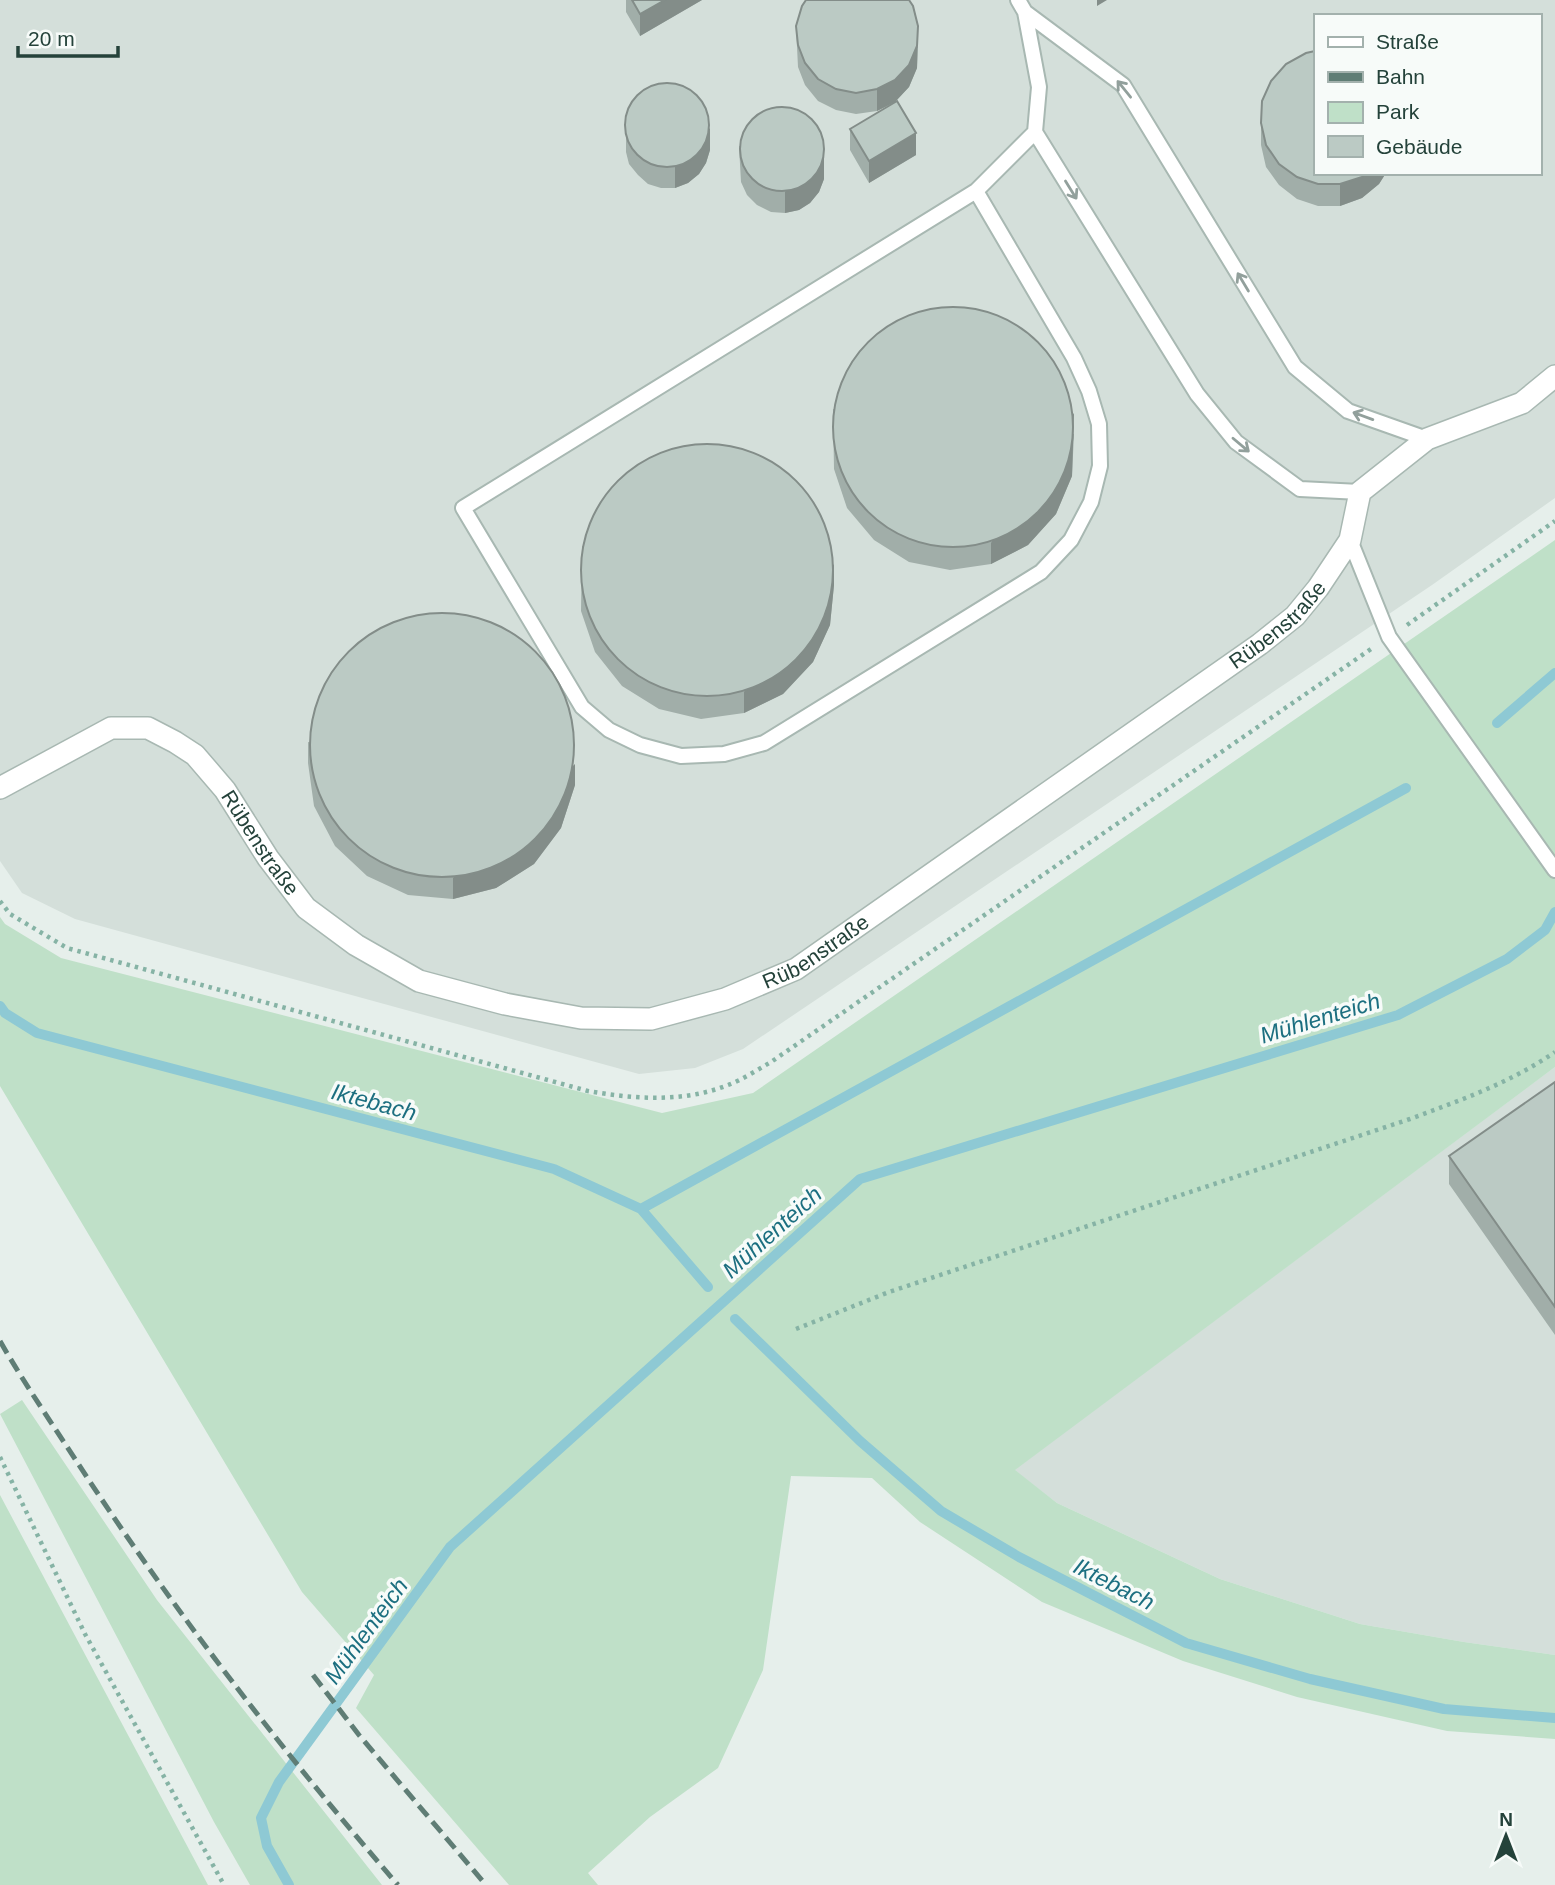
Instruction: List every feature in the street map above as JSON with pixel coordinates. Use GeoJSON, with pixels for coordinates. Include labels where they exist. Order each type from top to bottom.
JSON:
{"type":"FeatureCollection","features":[{"type":"Feature","properties":{"kind":"street"},"geometry":{"type":"LineString","coordinates":[[1360,492],[1427,439],[1522,403],[1555,376]]}},
{"type":"Feature","properties":{"kind":"street","name":"Rübenstraße"},"geometry":{"type":"LineString","coordinates":[[0,788],[111,728],[148,728],[175,741],[195,755],[225,790],[268,858],[306,908],[356,945],[419,981],[505,1004],[581,1018],[650,1019],[725,999],[796,969],[1272,635],[1295,616],[1318,588],[1350,540],[1360,492]]}},
{"type":"Feature","properties":{"kind":"lane"},"geometry":{"type":"LineString","coordinates":[[1021,6],[1039,87],[1035,132],[1197,394],[1236,442],[1300,489],[1360,492]]}},
{"type":"Feature","properties":{"kind":"lane"},"geometry":{"type":"LineString","coordinates":[[1021,6],[1123,85],[1295,367],[1348,411],[1427,439]]}},
{"type":"Feature","properties":{"kind":"lane"},"geometry":{"type":"LineString","coordinates":[[976,191],[1074,358],[1089,391],[1099,424],[1100,466],[1091,502],[1071,540],[1041,572],[764,743],[724,754],[681,756],[640,745],[609,730],[582,706],[463,508],[976,191],[1035,132]]}},
{"type":"Feature","properties":{"kind":"lane"},"geometry":{"type":"LineString","coordinates":[[1350,540],[1390,637],[1555,870]]}},
{"type":"Feature","properties":{"kind":"path"},"geometry":{"type":"LineString","coordinates":[[0,901],[10,914],[67,948],[588,1091],[630,1099],[695,1094],[728,1085],[771,1062],[1555,521]]}},
{"type":"Feature","properties":{"kind":"path"},"geometry":{"type":"LineString","coordinates":[[796,1329],[889,1292],[1423,1114],[1488,1090],[1555,1052]]}},
{"type":"Feature","properties":{"kind":"path"},"geometry":{"type":"LineString","coordinates":[[0,1457],[85,1634],[224,1885]]}},
{"type":"Feature","properties":{"kind":"shaded area"},"geometry":{"type":"Polygon","coordinates":[[[0,0],[1555,0],[1555,498],[1432,585],[743,1049],[695,1068],[639,1074],[75,919],[22,893],[0,861],[0,0]]]}},
{"type":"Feature","properties":{"kind":"shaded area"},"geometry":{"type":"Polygon","coordinates":[[[1555,1067],[1555,1655],[1360,1624],[1220,1579],[1057,1503],[1014,1470],[1555,1067]]]}},
{"type":"Feature","properties":{"kind":"green space"},"geometry":{"type":"Polygon","coordinates":[[[1555,540],[1555,1067],[1015,1470],[1057,1503],[1220,1579],[1360,1624],[1555,1655],[1555,1739],[1447,1731],[1297,1697],[1183,1661],[1042,1602],[920,1522],[872,1478],[791,1476],[763,1670],[718,1768],[650,1817],[588,1873],[598,1885],[509,1885],[356,1708],[374,1675],[302,1592],[0,1086],[0,917],[5,924],[61,958],[662,1113],[753,1093],[1555,540]]]}},
{"type":"Feature","properties":{"kind":"green space"},"geometry":{"type":"Polygon","coordinates":[[[22,1400],[157,1600],[382,1885],[250,1885],[214,1822],[0,1414],[22,1400]]]}},
{"type":"Feature","properties":{"kind":"green space"},"geometry":{"type":"Polygon","coordinates":[[[0,1495],[208,1885],[0,1885],[0,1495]]]}},
{"type":"Feature","properties":{"kind":"building"},"geometry":{"type":"Polygon","coordinates":[[[632,0],[665,0],[640,14],[632,0]]]}},
{"type":"Feature","properties":{"kind":"building"},"geometry":{"type":"Polygon","coordinates":[[[806,0],[909,0],[918,26],[917,46],[909,65],[895,80],[877,89],[856,93],[836,89],[818,79],[805,63],[798,45],[796,26],[806,0]]]}},
{"type":"Feature","properties":{"kind":"building"},"geometry":{"type":"Polygon","coordinates":[[[1314,51],[1314,175],[1364,175],[1362,177],[1340,184],[1318,184],[1297,177],[1279,164],[1266,145],[1261,123],[1262,101],[1271,81],[1286,64],[1314,51]]]}},
{"type":"Feature","properties":{"kind":"building"},"geometry":{"type":"Polygon","coordinates":[[[667,83],[690,90],[702,102],[709,125],[702,148],[690,160],[667,167],[644,160],[632,148],[625,125],[632,102],[644,90],[667,83]]]}},
{"type":"Feature","properties":{"kind":"building"},"geometry":{"type":"Polygon","coordinates":[[[897,101],[916,133],[869,161],[850,129],[897,101]]]}},
{"type":"Feature","properties":{"kind":"building"},"geometry":{"type":"Polygon","coordinates":[[[782,107],[798,110],[812,119],[821,133],[824,149],[821,165],[812,179],[798,188],[782,191],[766,188],[752,179],[743,165],[740,149],[743,133],[752,119],[766,110],[782,107]]]}},
{"type":"Feature","properties":{"kind":"building"},"geometry":{"type":"Polygon","coordinates":[[[941,307],[965,307],[1010,321],[1038,342],[1053,360],[1064,381],[1071,404],[1071,450],[1064,473],[1053,494],[1038,512],[1010,533],[988,542],[965,547],[941,547],[896,533],[877,520],[860,503],[847,484],[838,462],[833,439],[833,415],[847,370],[860,351],[877,334],[896,321],[918,312],[941,307]]]}},
{"type":"Feature","properties":{"kind":"building"},"geometry":{"type":"Polygon","coordinates":[[[707,444],[732,447],[755,454],[777,465],[796,481],[812,500],[823,522],[830,545],[833,570],[830,595],[823,618],[812,640],[796,659],[777,675],[755,686],[732,693],[707,696],[682,693],[659,686],[637,675],[618,659],[602,640],[591,618],[584,595],[581,570],[584,545],[591,522],[602,500],[618,481],[637,465],[659,454],[682,447],[707,444]]]}},
{"type":"Feature","properties":{"kind":"building"},"geometry":{"type":"Polygon","coordinates":[[[429,613],[455,613],[480,618],[504,628],[536,651],[552,671],[564,694],[572,719],[572,771],[564,796],[552,819],[536,839],[516,855],[480,872],[455,877],[429,877],[404,872],[380,862],[348,839],[332,819],[315,783],[310,758],[310,732],[315,707],[325,683],[348,651],[368,635],[404,618],[429,613]]]}},
{"type":"Feature","properties":{"kind":"building"},"geometry":{"type":"Polygon","coordinates":[[[1555,1082],[1555,1307],[1449,1156],[1555,1082]]]}},
{"type":"Feature","properties":{"kind":"waterway"},"geometry":{"type":"LineString","coordinates":[[1497,723],[1555,673]]}},
{"type":"Feature","properties":{"kind":"waterway"},"geometry":{"type":"LineString","coordinates":[[641,1209],[1406,788]]}},
{"type":"Feature","properties":{"kind":"waterway","name":"Mühlenteich"},"geometry":{"type":"LineString","coordinates":[[289,1885],[267,1846],[261,1818],[279,1782],[450,1547],[860,1179],[1398,1015],[1507,959],[1545,930],[1555,912]]}},
{"type":"Feature","properties":{"kind":"waterway","name":"Iktebach"},"geometry":{"type":"LineString","coordinates":[[0,1006],[5,1013],[37,1033],[554,1169],[641,1209],[708,1287]]}},
{"type":"Feature","properties":{"kind":"waterway","name":"Iktebach"},"geometry":{"type":"LineString","coordinates":[[735,1319],[860,1441],[941,1511],[1019,1557],[1186,1643],[1310,1679],[1444,1709],[1555,1718]]}},
{"type":"Feature","properties":{"kind":"railway"},"geometry":{"type":"LineString","coordinates":[[0,1341],[114,1517],[191,1626],[271,1732],[398,1885]]}},
{"type":"Feature","properties":{"kind":"railway"},"geometry":{"type":"LineString","coordinates":[[313,1675],[359,1735],[486,1885]]}}]}
